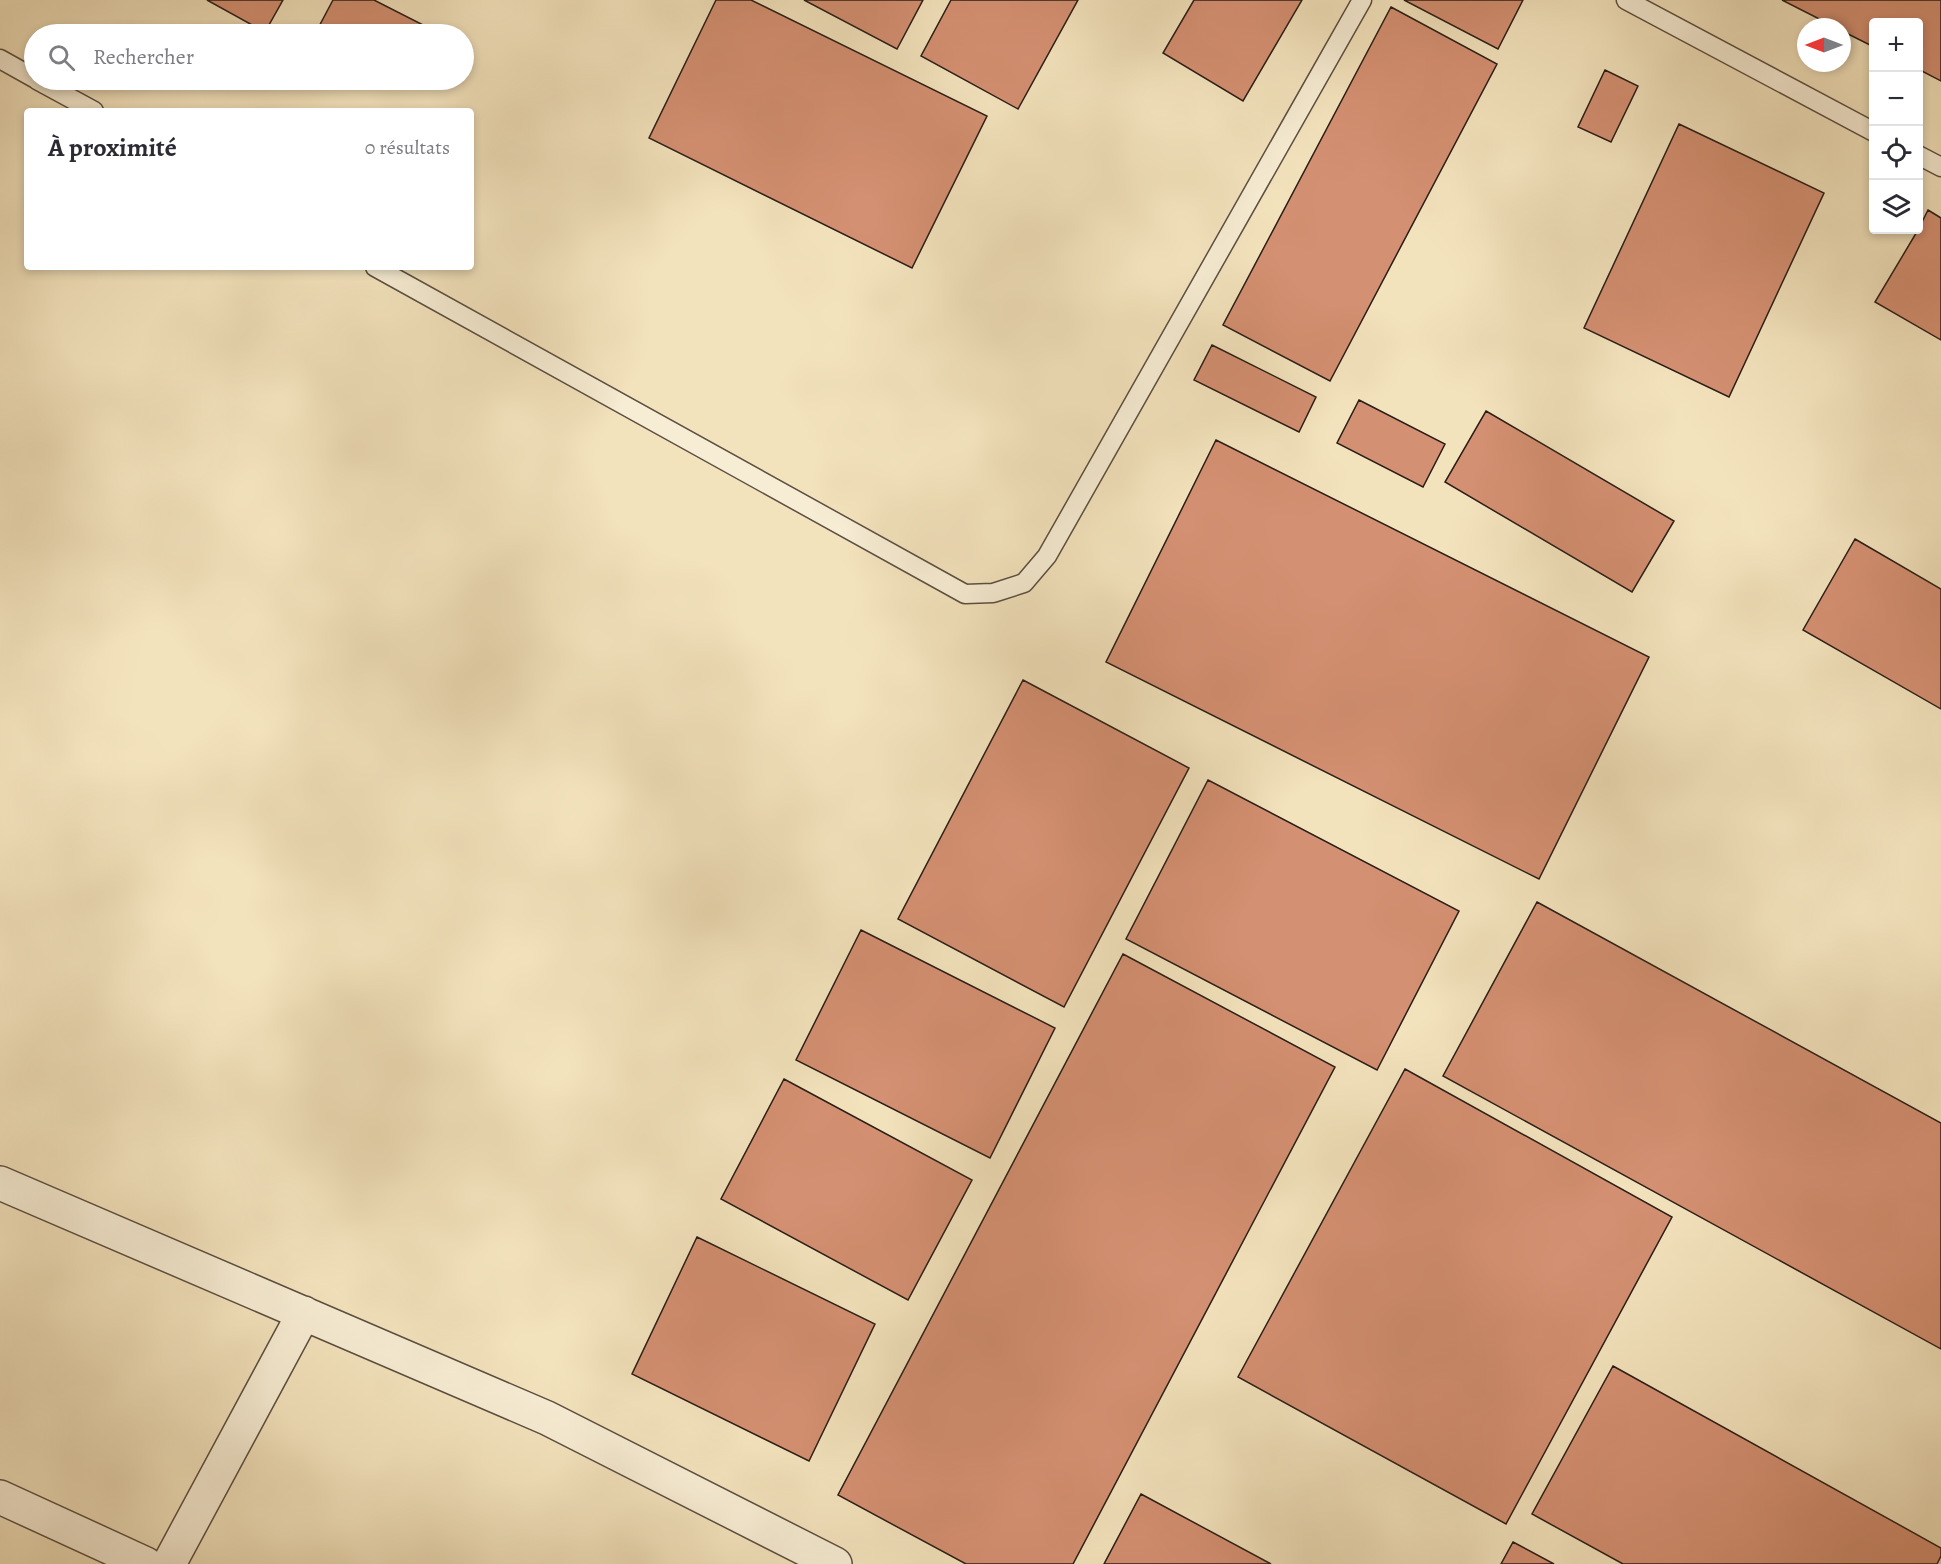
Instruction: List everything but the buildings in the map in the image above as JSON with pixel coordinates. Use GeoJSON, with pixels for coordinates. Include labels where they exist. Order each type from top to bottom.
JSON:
{"type":"FeatureCollection","features":[{"type":"Feature","properties":{"kind":"street"},"geometry":{"type":"LineString","coordinates":[[0,1184],[547,1418],[835,1564]]}},
{"type":"Feature","properties":{"kind":"street"},"geometry":{"type":"LineString","coordinates":[[169,1564],[304,1314]]}},
{"type":"Feature","properties":{"kind":"street"},"geometry":{"type":"LineString","coordinates":[[0,1497],[146,1564]]}},
{"type":"Feature","properties":{"kind":"lane"},"geometry":{"type":"LineString","coordinates":[[380,270],[965,594],[993,593],[1024,583],[1047,556],[1362,0]]}},
{"type":"Feature","properties":{"kind":"lane"},"geometry":{"type":"LineString","coordinates":[[1626,0],[1869,129]]}},
{"type":"Feature","properties":{"kind":"lane"},"geometry":{"type":"LineString","coordinates":[[0,59],[24,72]]}},
{"type":"Feature","properties":{"kind":"lane"},"geometry":{"type":"LineString","coordinates":[[56,90],[89,108]]}},
{"type":"Feature","properties":{"kind":"lane"},"geometry":{"type":"LineString","coordinates":[[1923,158],[1941,167]]}}]}
